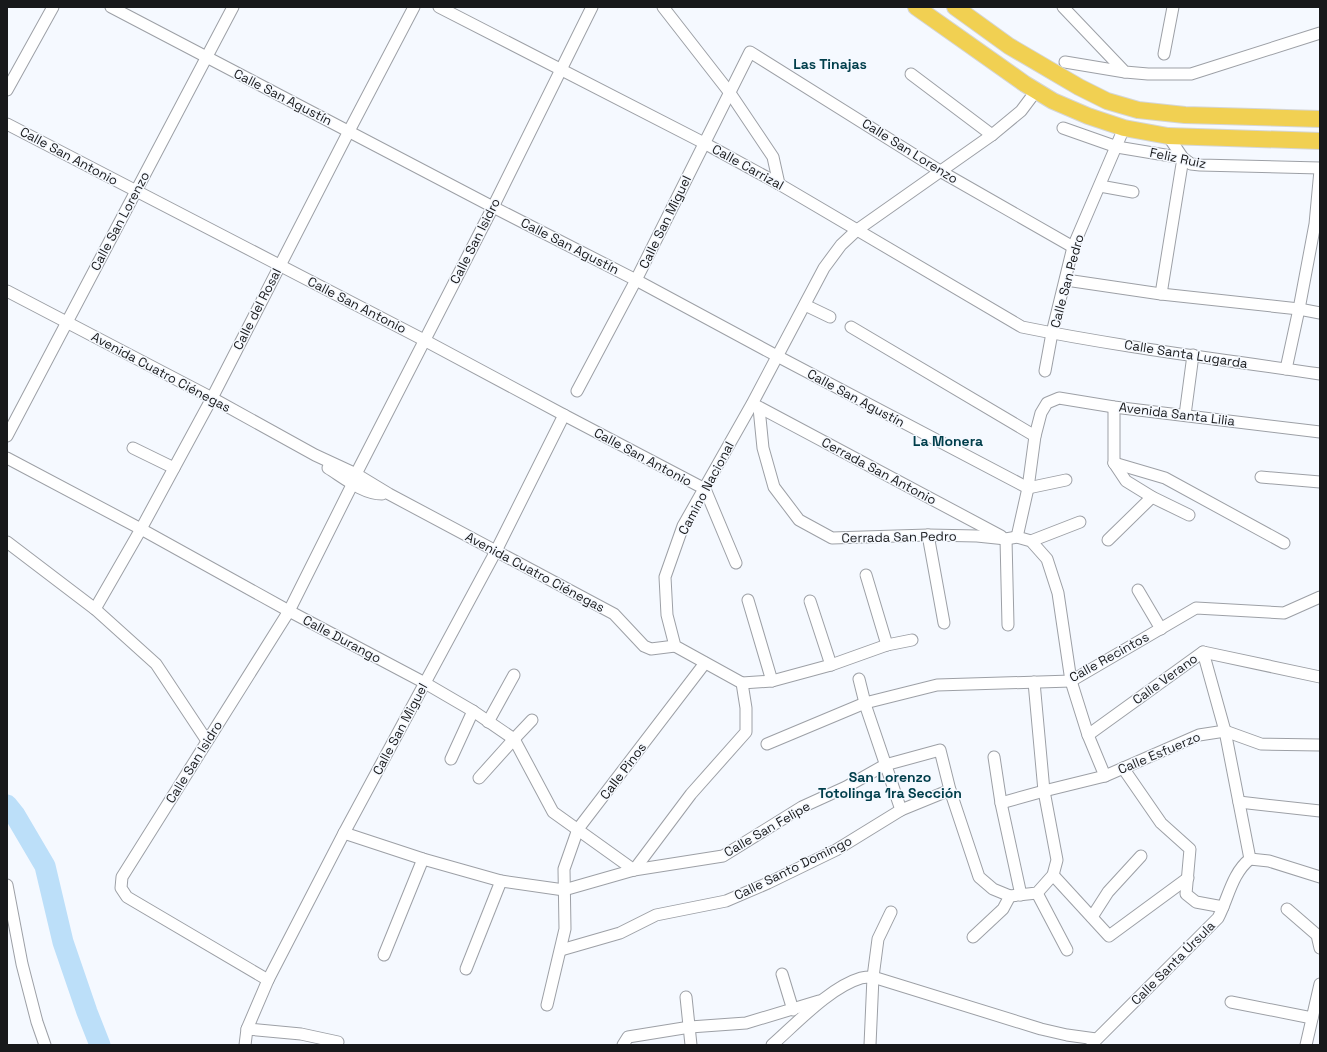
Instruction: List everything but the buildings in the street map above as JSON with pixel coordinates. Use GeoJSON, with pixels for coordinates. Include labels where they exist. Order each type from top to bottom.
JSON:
{"type":"FeatureCollection","features":[{"type":"Feature","properties":{"kind":"highway"},"geometry":{"type":"LineString","coordinates":[[916,7],[1036,91],[1053,101],[1088,116],[1124,128],[1168,136],[1320,141]]}},
{"type":"Feature","properties":{"kind":"highway"},"geometry":{"type":"LineString","coordinates":[[955,7],[1010,46],[1079,87],[1107,101],[1138,110],[1185,115],[1320,119]]}},
{"type":"Feature","properties":{"kind":"street"},"geometry":{"type":"LineString","coordinates":[[7,90],[53,7]]}},
{"type":"Feature","properties":{"kind":"street","name":"Calle San Agustín"},"geometry":{"type":"LineString","coordinates":[[111,7],[206,58],[636,280],[776,356],[1028,488]]}},
{"type":"Feature","properties":{"kind":"street","name":"Calle San Lorenzo"},"geometry":{"type":"LineString","coordinates":[[7,436],[233,7]]}},
{"type":"Feature","properties":{"kind":"street","name":"Calle del Rosal"},"geometry":{"type":"LineString","coordinates":[[95,609],[141,529],[212,398],[414,7]]}},
{"type":"Feature","properties":{"kind":"street","name":"Calle Carrizal"},"geometry":{"type":"LineString","coordinates":[[439,7],[704,143],[779,184],[1022,327],[1052,333]]}},
{"type":"Feature","properties":{"kind":"street","name":"Calle San Isidro"},"geometry":{"type":"LineString","coordinates":[[268,980],[127,897],[121,888],[122,877],[289,610],[424,340],[493,207],[592,7]]}},
{"type":"Feature","properties":{"kind":"street"},"geometry":{"type":"LineString","coordinates":[[663,7],[730,93],[773,157],[779,184]]}},
{"type":"Feature","properties":{"kind":"street"},"geometry":{"type":"LineString","coordinates":[[1063,7],[1125,72]]}},
{"type":"Feature","properties":{"kind":"street"},"geometry":{"type":"LineString","coordinates":[[1164,54],[1173,7]]}},
{"type":"Feature","properties":{"kind":"street"},"geometry":{"type":"LineString","coordinates":[[1065,62],[1125,72],[1148,74],[1191,74],[1320,32]]}},
{"type":"Feature","properties":{"kind":"street","name":"Calle San Lorenzo"},"geometry":{"type":"LineString","coordinates":[[750,52],[940,171],[1073,247]]}},
{"type":"Feature","properties":{"kind":"street","name":"Calle San Miguel"},"geometry":{"type":"LineString","coordinates":[[577,391],[636,280],[750,52]]}},
{"type":"Feature","properties":{"kind":"street"},"geometry":{"type":"LineString","coordinates":[[911,74],[992,135]]}},
{"type":"Feature","properties":{"kind":"street","name":"Camino Nacional"},"geometry":{"type":"LineString","coordinates":[[676,646],[666,615],[665,577],[683,526],[756,406],[776,356],[824,268],[841,245],[857,230],[992,135],[1021,110],[1036,91]]}},
{"type":"Feature","properties":{"kind":"street","name":"Calle San Antonio"},"geometry":{"type":"LineString","coordinates":[[7,124],[424,340],[705,489]]}},
{"type":"Feature","properties":{"kind":"street","name":"Feliz Ruiz"},"geometry":{"type":"LineString","coordinates":[[1063,128],[1117,147],[1183,158],[1191,164],[1320,169],[1318,225],[1286,369]]}},
{"type":"Feature","properties":{"kind":"street","name":"Calle San Pedro"},"geometry":{"type":"LineString","coordinates":[[1045,371],[1052,333],[1073,247],[1124,128]]}},
{"type":"Feature","properties":{"kind":"street"},"geometry":{"type":"LineString","coordinates":[[1161,294],[1183,158],[1168,136]]}},
{"type":"Feature","properties":{"kind":"street"},"geometry":{"type":"LineString","coordinates":[[1100,186],[1132,192]]}},
{"type":"Feature","properties":{"kind":"street"},"geometry":{"type":"LineString","coordinates":[[1066,280],[1161,294],[1299,309],[1320,313]]}},
{"type":"Feature","properties":{"kind":"street","name":"Avenida Cuatro Ciénegas"},"geometry":{"type":"LineString","coordinates":[[7,291],[212,398],[315,455],[354,479],[389,494],[614,614],[644,646],[651,649],[676,646]]}},
{"type":"Feature","properties":{"kind":"street"},"geometry":{"type":"LineString","coordinates":[[805,305],[830,317]]}},
{"type":"Feature","properties":{"kind":"street"},"geometry":{"type":"LineString","coordinates":[[851,327],[1035,436],[1028,488],[1012,538],[1008,625]]}},
{"type":"Feature","properties":{"kind":"street","name":"Calle Santa Lugarda"},"geometry":{"type":"LineString","coordinates":[[1052,333],[1320,374]]}},
{"type":"Feature","properties":{"kind":"street"},"geometry":{"type":"LineString","coordinates":[[1185,415],[1193,355]]}},
{"type":"Feature","properties":{"kind":"street","name":"Avenida Santa Lilia"},"geometry":{"type":"LineString","coordinates":[[1035,436],[1041,413],[1047,403],[1059,398],[1114,407],[1320,432]]}},
{"type":"Feature","properties":{"kind":"street","name":"Cerrada San Pedro"},"geometry":{"type":"LineString","coordinates":[[756,406],[763,448],[774,487],[799,520],[832,538],[928,535],[1012,538]]}},
{"type":"Feature","properties":{"kind":"street","name":"Cerrada San Antonio"},"geometry":{"type":"LineString","coordinates":[[756,406],[1012,538]]}},
{"type":"Feature","properties":{"kind":"street"},"geometry":{"type":"LineString","coordinates":[[1114,407],[1114,463],[1126,481],[1189,515]]}},
{"type":"Feature","properties":{"kind":"street","name":"Calle San Miguel"},"geometry":{"type":"LineString","coordinates":[[245,1045],[247,1029],[268,980],[344,833],[496,551],[564,415]]}},
{"type":"Feature","properties":{"kind":"street"},"geometry":{"type":"LineString","coordinates":[[133,448],[174,468]]}},
{"type":"Feature","properties":{"kind":"street","name":"Calle Durango"},"geometry":{"type":"LineString","coordinates":[[7,458],[425,683],[473,711],[514,739],[553,812],[634,870]]}},
{"type":"Feature","properties":{"kind":"street"},"geometry":{"type":"LineString","coordinates":[[1114,463],[1166,478],[1284,543]]}},
{"type":"Feature","properties":{"kind":"street"},"geometry":{"type":"LineString","coordinates":[[1261,477],[1320,482]]}},
{"type":"Feature","properties":{"kind":"street"},"geometry":{"type":"LineString","coordinates":[[1028,488],[1066,480]]}},
{"type":"Feature","properties":{"kind":"street"},"geometry":{"type":"LineString","coordinates":[[705,489],[736,563]]}},
{"type":"Feature","properties":{"kind":"street"},"geometry":{"type":"LineString","coordinates":[[1108,540],[1152,496]]}},
{"type":"Feature","properties":{"kind":"street"},"geometry":{"type":"LineString","coordinates":[[1012,538],[1031,541],[1080,522]]}},
{"type":"Feature","properties":{"kind":"street"},"geometry":{"type":"LineString","coordinates":[[928,535],[944,623]]}},
{"type":"Feature","properties":{"kind":"street"},"geometry":{"type":"LineString","coordinates":[[1031,541],[1047,559],[1058,593],[1071,681],[1088,735],[1105,776]]}},
{"type":"Feature","properties":{"kind":"street"},"geometry":{"type":"LineString","coordinates":[[7,542],[95,609],[156,664],[207,742]]}},
{"type":"Feature","properties":{"kind":"street"},"geometry":{"type":"LineString","coordinates":[[866,575],[887,646]]}},
{"type":"Feature","properties":{"kind":"street"},"geometry":{"type":"LineString","coordinates":[[1138,590],[1160,628]]}},
{"type":"Feature","properties":{"kind":"street","name":"Calle Recintos"},"geometry":{"type":"LineString","coordinates":[[767,744],[865,703],[937,685],[1071,681],[1196,608],[1284,613],[1320,597]]}},
{"type":"Feature","properties":{"kind":"street"},"geometry":{"type":"LineString","coordinates":[[748,600],[772,681]]}},
{"type":"Feature","properties":{"kind":"street"},"geometry":{"type":"LineString","coordinates":[[810,601],[831,665]]}},
{"type":"Feature","properties":{"kind":"street"},"geometry":{"type":"LineString","coordinates":[[676,646],[742,683],[772,681],[831,665],[887,646],[912,640]]}},
{"type":"Feature","properties":{"kind":"street"},"geometry":{"type":"LineString","coordinates":[[1203,652],[1225,731],[1250,859],[1269,861],[1320,877]]}},
{"type":"Feature","properties":{"kind":"street","name":"Calle Verano"},"geometry":{"type":"LineString","coordinates":[[1088,735],[1203,652],[1320,677]]}},
{"type":"Feature","properties":{"kind":"street","name":"Calle Pinos"},"geometry":{"type":"LineString","coordinates":[[547,1005],[565,929],[564,869],[578,830],[705,663]]}},
{"type":"Feature","properties":{"kind":"street"},"geometry":{"type":"LineString","coordinates":[[488,722],[514,676]]}},
{"type":"Feature","properties":{"kind":"street"},"geometry":{"type":"LineString","coordinates":[[859,678],[865,703],[901,810]]}},
{"type":"Feature","properties":{"kind":"street"},"geometry":{"type":"LineString","coordinates":[[950,790],[979,877],[993,889],[1015,896],[1037,893],[1053,875],[1057,860],[1044,791],[1034,682]]}},
{"type":"Feature","properties":{"kind":"street"},"geometry":{"type":"LineString","coordinates":[[634,870],[691,794],[746,732],[746,708],[742,683]]}},
{"type":"Feature","properties":{"kind":"street"},"geometry":{"type":"LineString","coordinates":[[451,759],[473,711]]}},
{"type":"Feature","properties":{"kind":"street"},"geometry":{"type":"LineString","coordinates":[[480,778],[532,720]]}},
{"type":"Feature","properties":{"kind":"street","name":"Calle Esfuerzo"},"geometry":{"type":"LineString","coordinates":[[1001,803],[1105,776],[1199,734],[1225,731],[1262,744],[1320,745]]}},
{"type":"Feature","properties":{"kind":"street","name":"Calle San Felipe"},"geometry":{"type":"LineString","coordinates":[[564,890],[634,870],[723,856],[802,807],[846,788],[886,765],[940,750],[950,790]]}},
{"type":"Feature","properties":{"kind":"street"},"geometry":{"type":"LineString","coordinates":[[994,757],[1015,896]]}},
{"type":"Feature","properties":{"kind":"street"},"geometry":{"type":"LineString","coordinates":[[1123,768],[1161,823],[1190,849],[1186,894],[1196,902],[1223,907]]}},
{"type":"Feature","properties":{"kind":"street","name":"Calle Santo Domingo"},"geometry":{"type":"LineString","coordinates":[[561,950],[620,933],[656,915],[726,900],[747,892],[836,850],[901,810],[950,790]]}},
{"type":"Feature","properties":{"kind":"street"},"geometry":{"type":"LineString","coordinates":[[1239,802],[1320,811]]}},
{"type":"Feature","properties":{"kind":"street"},"geometry":{"type":"LineString","coordinates":[[344,833],[423,859],[501,881],[564,890]]}},
{"type":"Feature","properties":{"kind":"street"},"geometry":{"type":"LineString","coordinates":[[1092,917],[1108,892],[1141,856]]}},
{"type":"Feature","properties":{"kind":"street"},"geometry":{"type":"LineString","coordinates":[[384,955],[423,859]]}},
{"type":"Feature","properties":{"kind":"street","name":"Calle Santa Úrsula"},"geometry":{"type":"LineString","coordinates":[[873,977],[1041,1029],[1096,1043],[1218,918],[1234,878],[1244,864],[1250,859]]}},
{"type":"Feature","properties":{"kind":"street"},"geometry":{"type":"LineString","coordinates":[[1053,875],[1109,936],[1188,878]]}},
{"type":"Feature","properties":{"kind":"street"},"geometry":{"type":"LineString","coordinates":[[466,969],[501,881]]}},
{"type":"Feature","properties":{"kind":"street"},"geometry":{"type":"LineString","coordinates":[[7,885],[22,964],[37,1022],[45,1045]]}},
{"type":"Feature","properties":{"kind":"street"},"geometry":{"type":"LineString","coordinates":[[1037,893],[1067,950]]}},
{"type":"Feature","properties":{"kind":"street"},"geometry":{"type":"LineString","coordinates":[[973,937],[1015,896]]}},
{"type":"Feature","properties":{"kind":"street"},"geometry":{"type":"LineString","coordinates":[[1287,909],[1317,935],[1320,948]]}},
{"type":"Feature","properties":{"kind":"street"},"geometry":{"type":"LineString","coordinates":[[870,1045],[873,977],[878,939],[891,912]]}},
{"type":"Feature","properties":{"kind":"street"},"geometry":{"type":"LineString","coordinates":[[782,974],[793,1010]]}},
{"type":"Feature","properties":{"kind":"street"},"geometry":{"type":"LineString","coordinates":[[772,1045],[823,1000],[842,986],[862,978],[873,977]]}},
{"type":"Feature","properties":{"kind":"street"},"geometry":{"type":"LineString","coordinates":[[1306,1045],[1320,984]]}},
{"type":"Feature","properties":{"kind":"street"},"geometry":{"type":"LineString","coordinates":[[686,997],[691,1045]]}},
{"type":"Feature","properties":{"kind":"street"},"geometry":{"type":"LineString","coordinates":[[625,1041],[690,1027],[746,1023],[823,1000]]}},
{"type":"Feature","properties":{"kind":"street"},"geometry":{"type":"LineString","coordinates":[[1231,1002],[1312,1018]]}},
{"type":"Feature","properties":{"kind":"street"},"geometry":{"type":"LineString","coordinates":[[247,1029],[301,1034],[338,1042]]}},
{"type":"Feature","properties":{"kind":"waterway"},"geometry":{"type":"LineString","coordinates":[[7,805],[15,815],[45,866],[63,942],[100,1045]]}},
{"type":"Feature","properties":{"kind":"district","name":"Las Tinajas"},"geometry":{"type":"Point","coordinates":[830,64]}},
{"type":"Feature","properties":{"kind":"district","name":"La Monera"},"geometry":{"type":"Point","coordinates":[948,441]}},
{"type":"Feature","properties":{"kind":"district","name":"San Lorenzo Totolinga 1ra Sección"},"geometry":{"type":"Point","coordinates":[890,786]}}]}
